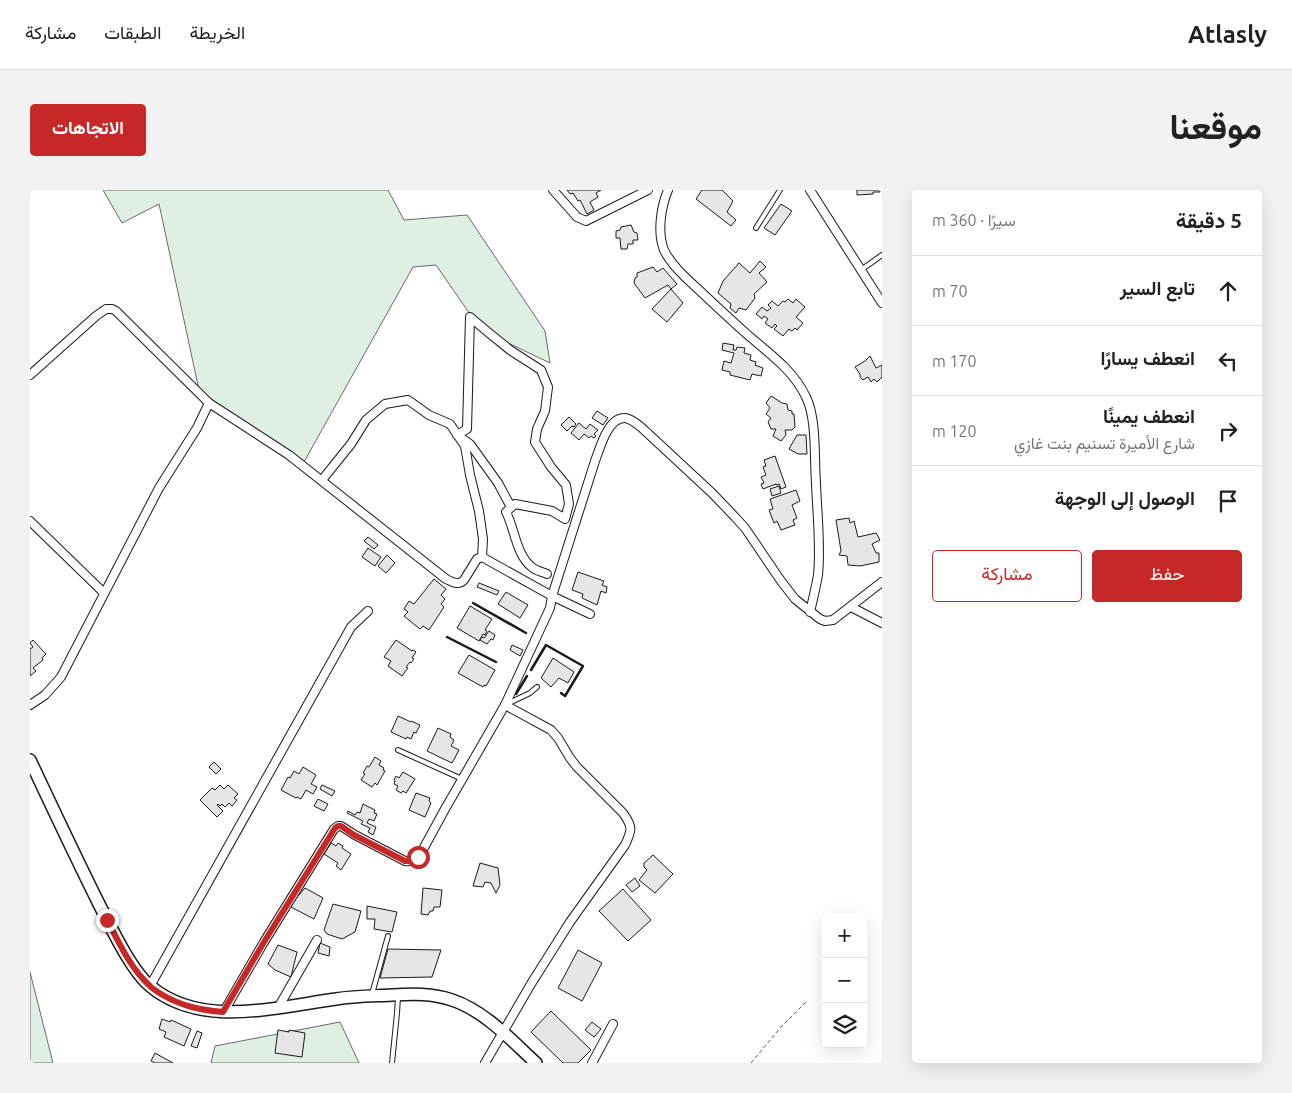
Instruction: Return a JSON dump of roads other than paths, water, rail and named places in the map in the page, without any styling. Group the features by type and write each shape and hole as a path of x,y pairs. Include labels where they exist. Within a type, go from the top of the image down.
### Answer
{"main road":[{"path":"30,760 65,837 107,920 131,963 150,986 181,1004 202,1011 223,1012 278,1008 338,998 416,994 440,996 465,1005 484,1018 536,1063"}],"street":[{"path":"553,190 577,217 586,221 648,190"},
{"path":"668,190 661,219 661,232 662,243 668,257 716,307 780,363 797,382 808,400 814,449 818,515 818,575 810,612"},
{"path":"810,190 882,303"},
{"path":"30,374 96,316 112,309 133,327 209,403 289,455 446,579 456,584 462,583 477,559 482,557"},
{"path":"457,434 467,429 469,412 470,317 510,350 541,370 548,388 545,411 536,429 535,442 551,467 566,485 570,504 565,518 552,511 515,504 506,512 522,555 532,567 547,574"},
{"path":"322,480 351,444 366,420 385,404 408,400 429,415 450,424 465,446 480,511 483,539 482,557"},
{"path":"30,705 44,695 61,678 159,488 197,428 209,403"},
{"path":"223,1012 290,899 335,828 341,826 405,861 413,861 421,853 505,705 550,608 552,596 595,461 610,426 617,420 624,418 642,428 712,494 735,517 757,545 789,592 810,612 829,622 839,617 882,582"},
{"path":"457,434 470,444 498,483 511,507"},
{"path":"30,521 104,593"},
{"path":"482,557 552,596 590,614"},
{"path":"851,607 882,623"},
{"path":"150,986 351,628 368,612"},
{"path":"486,1063 531,984 570,922 625,844 631,832 630,823 623,813 570,758 558,738 544,726 505,705"},
{"path":"278,1008 317,940"},
{"path":"592,1063 613,1024"}],"lane":[{"path":"756,228 780,190"},
{"path":"861,270 882,255"},
{"path":"505,705 538,687"},
{"path":"398,750 462,779"},
{"path":"371,996 388,936"},
{"path":"392,1063 398,1013 398,995"}]}
